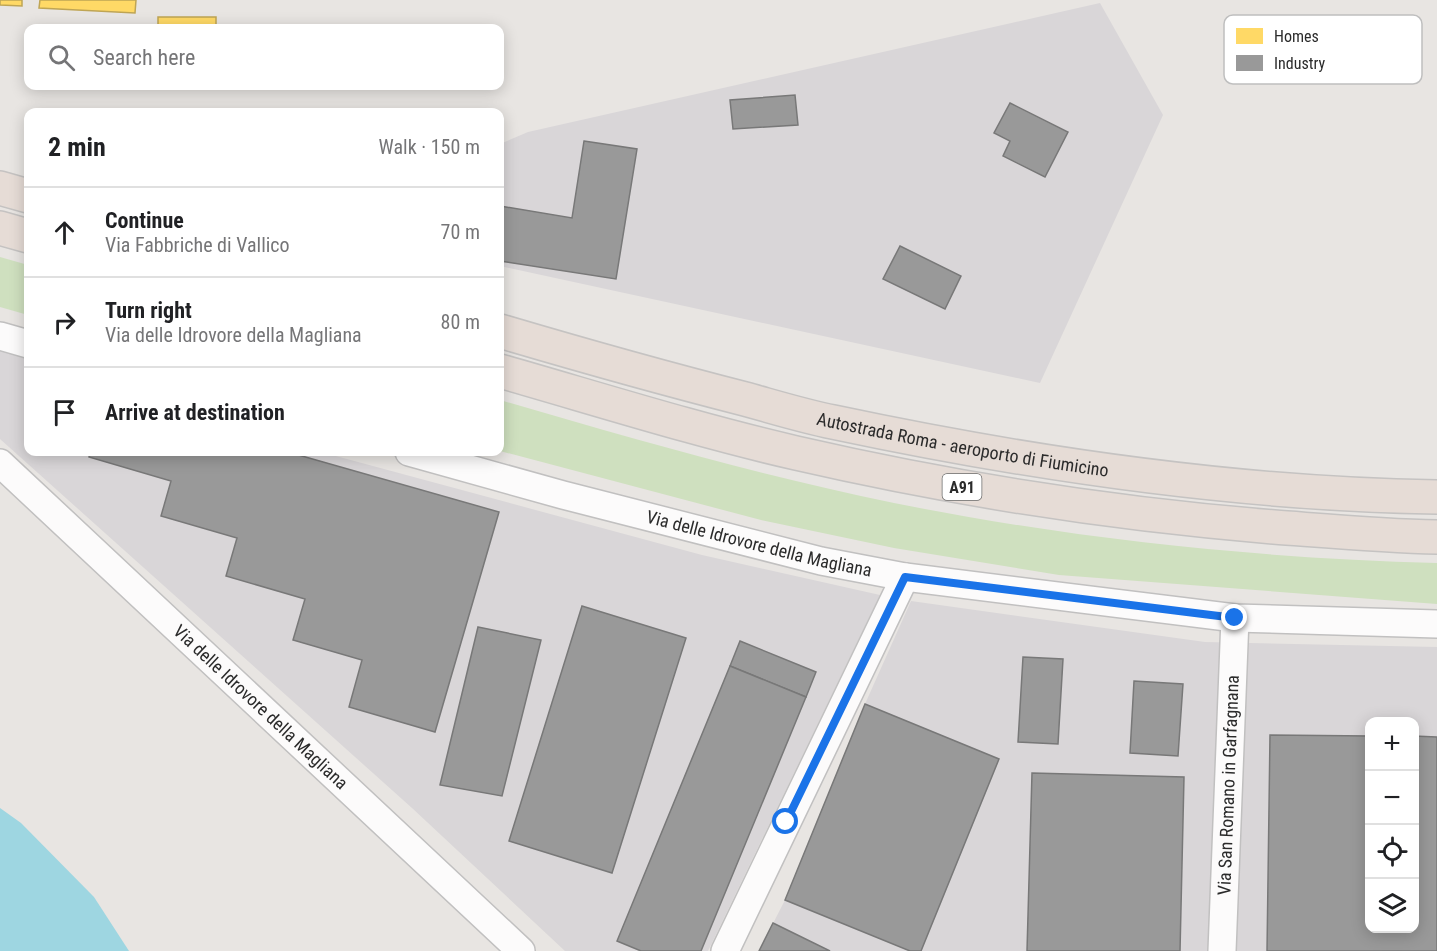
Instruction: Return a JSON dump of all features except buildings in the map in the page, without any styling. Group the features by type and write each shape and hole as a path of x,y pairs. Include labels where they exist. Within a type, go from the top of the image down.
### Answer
{"highway":[{"path":"0,188 24,195"},
{"path":"0,228 24,235"},
{"name":"Autostrada Roma - aeroporto di Fiumicino","path":"504,333 696,387 830,421 975,450 1206,482 1318,492 1437,497"},
{"name":"A91","path":"504,372 732,437 823,459 953,485 1208,522 1437,537"}],"street":[{"path":"0,336 24,343"},
{"name":"Via delle Idrovore della Magliana","path":"423,456 563,495 810,558 905,577 1235,618 1437,624"},
{"name":"Via delle Idrovore della Magliana","path":"0,463 521,951"},
{"path":"725,951 905,577"},
{"name":"Via San Romano in Garfagnana","path":"1222,951 1235,618"}],"shaded area":[{"path":"1100,3 1163,115 1040,383 504,267 504,142 528,132"},
{"path":"0,350 24,356 24,456 336,456 702,555 880,595 708,951 565,951 412,808 0,439"},
{"path":"911,601 1205,642 1437,647 1437,951 759,951 785,900 865,704"}],"green space":[{"path":"0,257 24,264 24,314 0,307"},
{"path":"504,401 745,469 961,516 1164,545 1301,557 1437,563 1437,604 1059,575 894,548 761,520 504,452"}],"water":[{"path":"0,808 21,823 94,897 129,951 0,951"}],"route":[{"path":"786,822 905,577 1235,618"}]}
